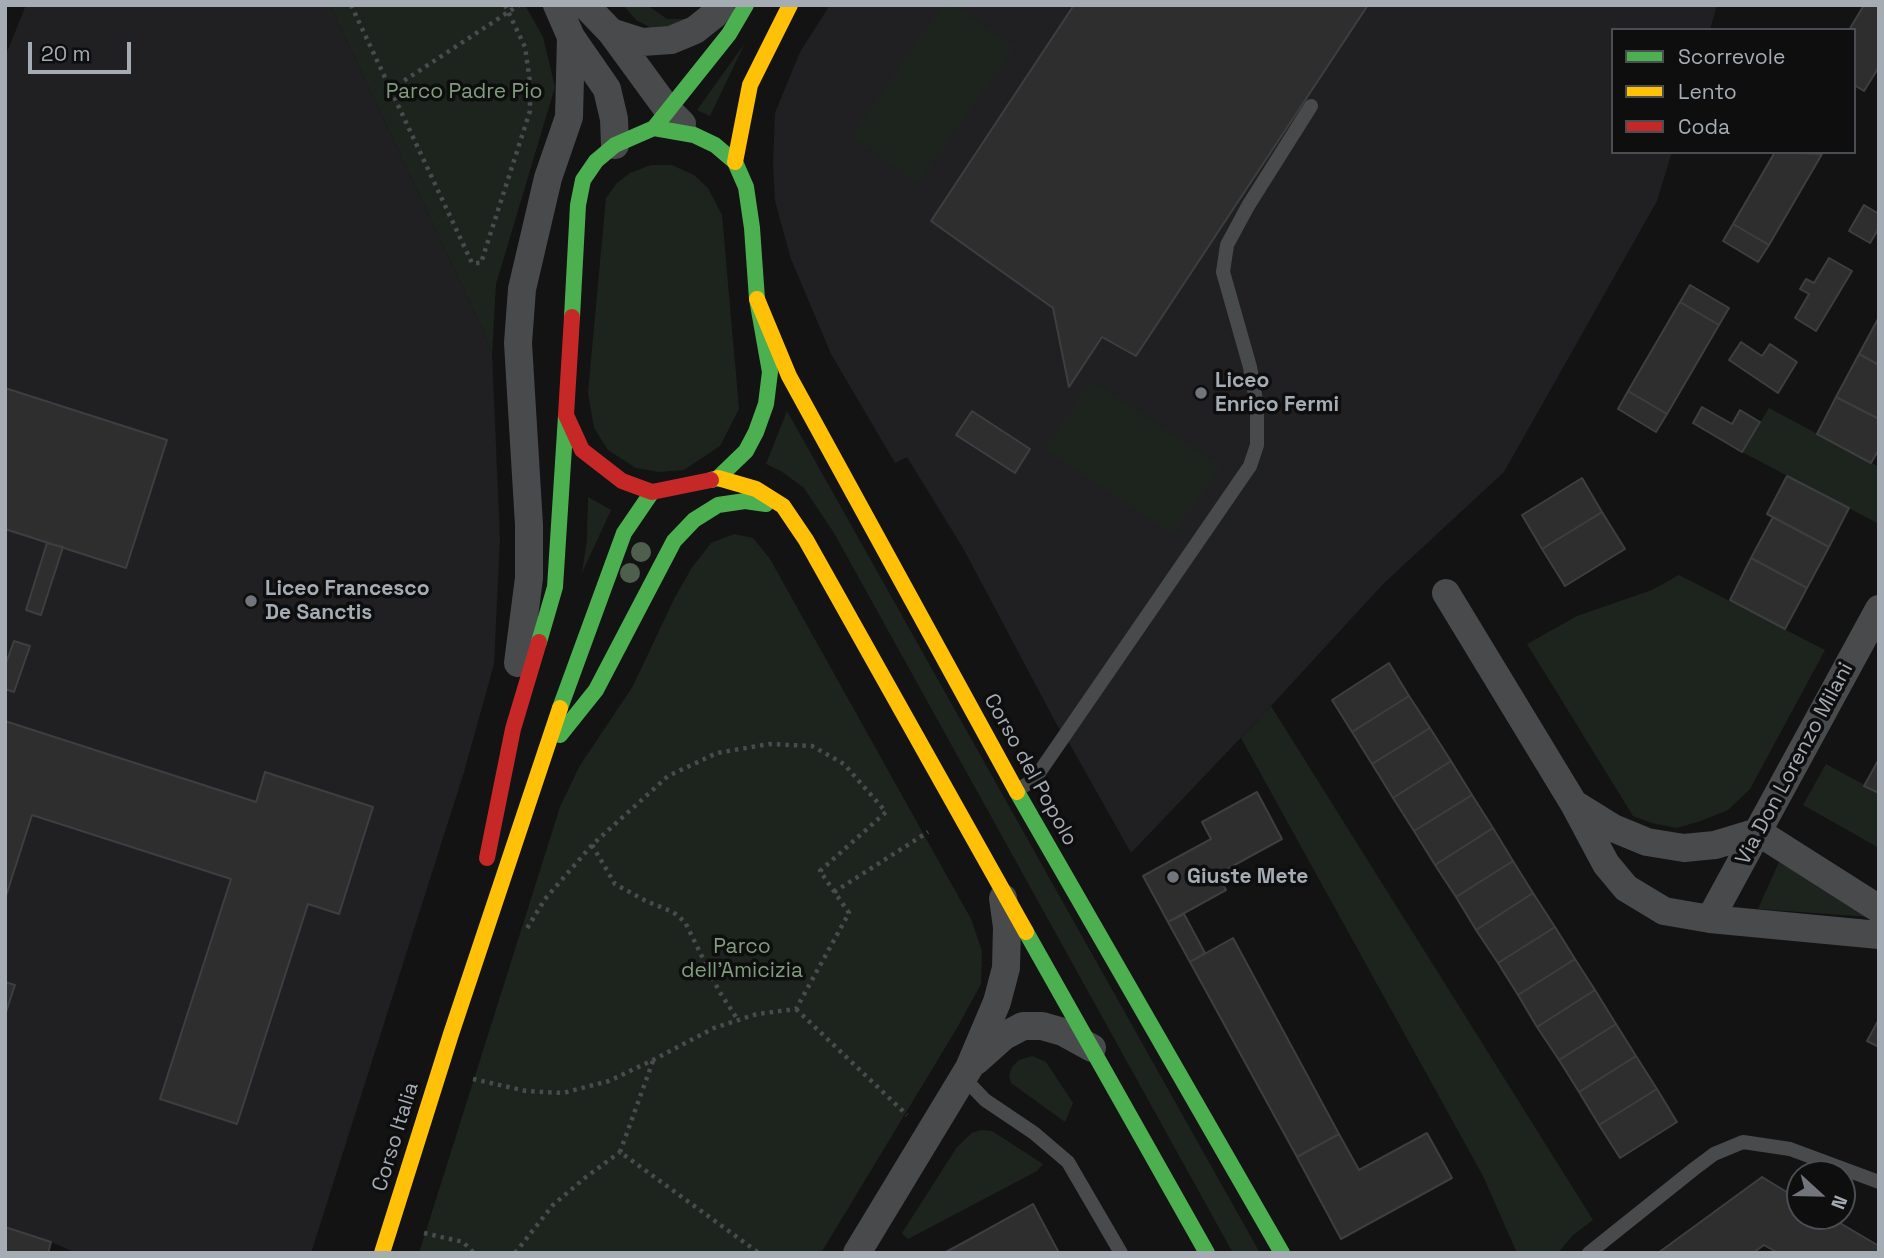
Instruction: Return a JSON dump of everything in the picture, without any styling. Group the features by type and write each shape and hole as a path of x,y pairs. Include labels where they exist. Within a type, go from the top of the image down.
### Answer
{"main road":[{"path":"483,875 513,729 555,587 578,205 583,180 596,161 615,145 661,119 729,34 746,5"},
{"path":"735,162 750,85 790,5"},
{"path":"566,415 582,450 622,481 652,492 718,478 746,452 756,432 766,404 770,372 757,299 746,187 735,162 715,145 694,135"},
{"name":"Corso del Popolo","path":"757,299 789,376 1016,790 1282,1253"},
{"path":"718,478 757,489 783,506 806,540 1207,1253"},
{"path":"450,1034 542,759 620,543 652,492"},
{"path":"542,759 596,690 660,564 674,541 694,520 718,505 744,500 783,506"},
{"path":"450,1034 478,902"},
{"name":"Corso Italia","path":"382,1253 450,1034"}],"street":[{"path":"557,5 571,37 607,89 614,119 615,145"},
{"path":"585,5 611,32 661,119 694,135"},
{"path":"611,32 642,42 671,40 695,30 715,14 721,5"},
{"path":"513,729 516,677 530,578 530,524 518,343 523,289 548,178 569,117 571,37"},
{"path":"1446,593 1574,804 1606,864 1626,888 1664,911 1710,919 1879,935"},
{"name":"Via Don Lorenzo Milani","path":"1710,919 1879,609"},
{"path":"1574,804 1613,828 1647,842 1684,848 1715,845 1758,832 1879,909"},
{"path":"858,1253 966,1072 997,1002 1006,968 1007,927 1001,886"},
{"path":"966,1072 1003,1036 1023,1026 1042,1026 1063,1032 1092,1048"}],"lane":[{"path":"1016,790 1034,780 1250,466 1257,445 1257,406 1250,367 1223,272 1227,245 1248,206 1311,106"},
{"path":"966,1072 985,1100 1034,1133 1068,1162 1121,1253"},
{"path":"1590,1253 1595,1246 1703,1161 1743,1142 1790,1149 1879,1182"}],"path":[{"path":"351,5 472,263 481,264 530,111 530,82 525,47 505,5"},
{"path":"390,90 519,5"},
{"path":"525,933 545,899 592,845 668,776 717,753 769,744 812,746 844,764 886,812 820,872 849,913 796,1009"},
{"path":"834,892 928,832"},
{"path":"592,845 615,884 673,912 685,922 719,991 739,1020"},
{"path":"470,1078 526,1091 563,1093 609,1081 714,1028 757,1014 796,1009"},
{"path":"796,1009 910,1119"},
{"path":"515,1253 553,1205 620,1152 653,1060"},
{"path":"620,1152 760,1253"},
{"path":"423,1233 463,1242 474,1253"}],"shaded area":[{"name":"Liceo Francesco De Sanctis","path":"26,5 330,5 492,354 500,539 494,664 464,772 311,1253 77,1253 5,1227 5,57"},
{"name":"Liceo Enrico Fermi","path":"830,5 1717,5 1711,28 1611,28 1611,154 1671,154 1657,201 1504,472 1383,584 1131,853 1057,725 963,548 907,457 895,463 831,354 791,259 775,201 775,113 800,52"}],"green space":[{"name":"Parco Padre Pio","path":"330,5 525,5 543,37 555,87 496,284 492,354 482,328"},
{"path":"623,5 647,5 667,19 686,19 669,28 653,29 636,20"},
{"path":"943,5 954,5 1014,47 918,183 852,136"},
{"path":"745,43 710,116 697,110"},
{"path":"651,165 672,165 694,175 708,188 722,215 739,409 720,446 684,470 659,472 636,468 608,450 594,428 588,392 606,198 617,183 630,173"},
{"path":"1092,380 1220,466 1173,534 1046,449"},
{"path":"1769,408 1879,467 1879,524 1742,452"},
{"path":"787,411 1260,1253 1233,1253 834,533 804,488 766,464"},
{"path":"588,497 611,510 582,573 587,540"},
{"name":"Parco dell'Amicizia","path":"734,534 753,538 770,559 971,919 982,951 981,984 821,1253 419,1253 560,807 579,767 633,686 691,569 711,543"},
{"path":"1679,575 1825,650 1750,789 1728,810 1676,828 1633,816 1527,644 1577,616 1652,590"},
{"path":"1271,706 1593,1220 1573,1235 1558,1253 1517,1253 1483,1176 1241,738"},
{"path":"1826,764 1879,793 1879,848 1803,805"},
{"path":"1779,862 1871,917 1758,909"},
{"path":"1032,1056 1046,1062 1073,1103 1065,1122 1011,1083 1009,1075 1012,1067 1019,1060"},
{"path":"992,1131 1043,1164 1037,1171 908,1239 902,1233 957,1147 972,1133"}],"building":[{"path":"1074,5 1368,5 1136,356 1102,337 1069,387 1053,308 931,221"},
{"path":"1864,5 1879,5 1879,67 1864,91 1856,86 1856,28 1850,28"},
{"path":"1774,154 1822,154 1769,245 1733,224"},
{"path":"1864,205 1879,214 1879,228 1870,243 1849,231"},
{"path":"1733,224 1769,245 1758,262 1723,241"},
{"path":"1829,258 1852,271 1816,331 1795,318 1809,294 1800,289 1806,279 1814,283"},
{"path":"1690,285 1729,308 1719,325 1680,302"},
{"path":"1680,302 1719,325 1667,414 1628,391"},
{"path":"1879,317 1879,365 1859,354"},
{"path":"1741,342 1762,356 1770,344 1797,362 1778,393 1729,360"},
{"path":"1859,354 1879,365 1879,419 1836,397"},
{"path":"5,388 167,440 126,568 5,529"},
{"path":"1628,391 1667,414 1656,432 1618,409"},
{"path":"1836,397 1879,419 1879,449 1871,463 1817,434"},
{"path":"1702,407 1732,424 1740,410 1760,422 1742,452 1693,423"},
{"path":"972,411 1030,449 1015,473 956,435"},
{"path":"1787,476 1849,508 1829,547 1767,514"},
{"path":"1582,478 1602,512 1542,549 1522,515"},
{"path":"1602,512 1625,549 1565,586 1542,549"},
{"path":"1773,517 1829,547 1807,588 1751,558"},
{"path":"47,543 63,547 41,615 26,610"},
{"path":"1751,558 1807,588 1785,629 1730,600"},
{"path":"14,641 30,646 14,692 5,689 5,666"},
{"path":"1389,663 1409,696 1352,732 1332,700"},
{"path":"1409,696 1430,728 1372,764 1352,732"},
{"path":"5,721 256,802 265,772 373,807 339,914 308,904 237,1124 160,1099 231,879 32,815 5,899"},
{"path":"1430,728 1451,761 1393,798 1372,764"},
{"path":"1879,759 1879,793 1864,786"},
{"path":"1451,761 1472,795 1414,831 1393,798"},
{"path":"1257,792 1282,839 1229,868 1233,875 1221,881 1226,890 1168,922 1143,876 1211,839 1202,822"},
{"path":"1472,795 1493,828 1435,865 1414,831"},
{"path":"1493,828 1513,861 1456,897 1435,865"},
{"path":"1513,861 1533,893 1476,930 1456,897"},
{"path":"1533,893 1555,927 1498,963 1476,930"},
{"path":"1184,914 1205,953 1190,962 1168,922"},
{"path":"1555,927 1575,959 1518,995 1498,963"},
{"path":"1233,938 1339,1134 1297,1157 1190,962"},
{"path":"1575,959 1595,990 1537,1027 1518,995"},
{"path":"5,982 15,985 5,1015"},
{"path":"1595,990 1616,1024 1559,1060 1537,1027"},
{"path":"1879,1019 1879,1047 1867,1041"},
{"path":"1616,1024 1636,1056 1579,1092 1559,1060"},
{"path":"1636,1056 1657,1089 1599,1125 1579,1092"},
{"path":"1657,1089 1677,1122 1620,1158 1599,1125"},
{"path":"1427,1133 1452,1178 1341,1239 1297,1157 1339,1134 1359,1170"},
{"path":"1762,1177 1786,1192 1786,1230 1852,1230 1879,1246 1879,1253 1778,1253 1764,1245 1753,1253 1658,1253"},
{"path":"1033,1204 1059,1253 944,1253 970,1239"},
{"path":"5,1227 51,1242 48,1253 5,1253"}],"traffic: fast":[{"path":"654,128 729,34 746,5"},
{"path":"654,128 694,135 715,145 735,162 746,187 757,299 770,372 766,404 746,451 718,478 711,480"},
{"path":"572,317 578,205 583,180 596,161 615,145 654,128"},
{"path":"539,642 555,587 566,416"},
{"path":"560,708 624,533 652,492"},
{"path":"560,735 596,690 674,541 694,520 718,505 745,501 766,504"},
{"path":"1017,792 1282,1253"},
{"path":"1026,932 1207,1253"}],"traffic: slow":[{"path":"735,162 750,85 790,5"},
{"path":"757,299 789,376 1017,792"},
{"path":"718,478 756,489 783,506 806,540 1026,932"},
{"path":"382,1253 451,1034 560,708"}],"traffic: jam":[{"path":"572,317 566,415 582,450 622,481 652,492 711,480"},
{"path":"487,858 513,729 539,642"}],"place":[{"name":"Liceo Enrico Fermi","path":"1201,393"},
{"name":"Liceo Francesco De Sanctis","path":"251,601"},
{"name":"Giuste Mete","path":"1173,877"}]}
